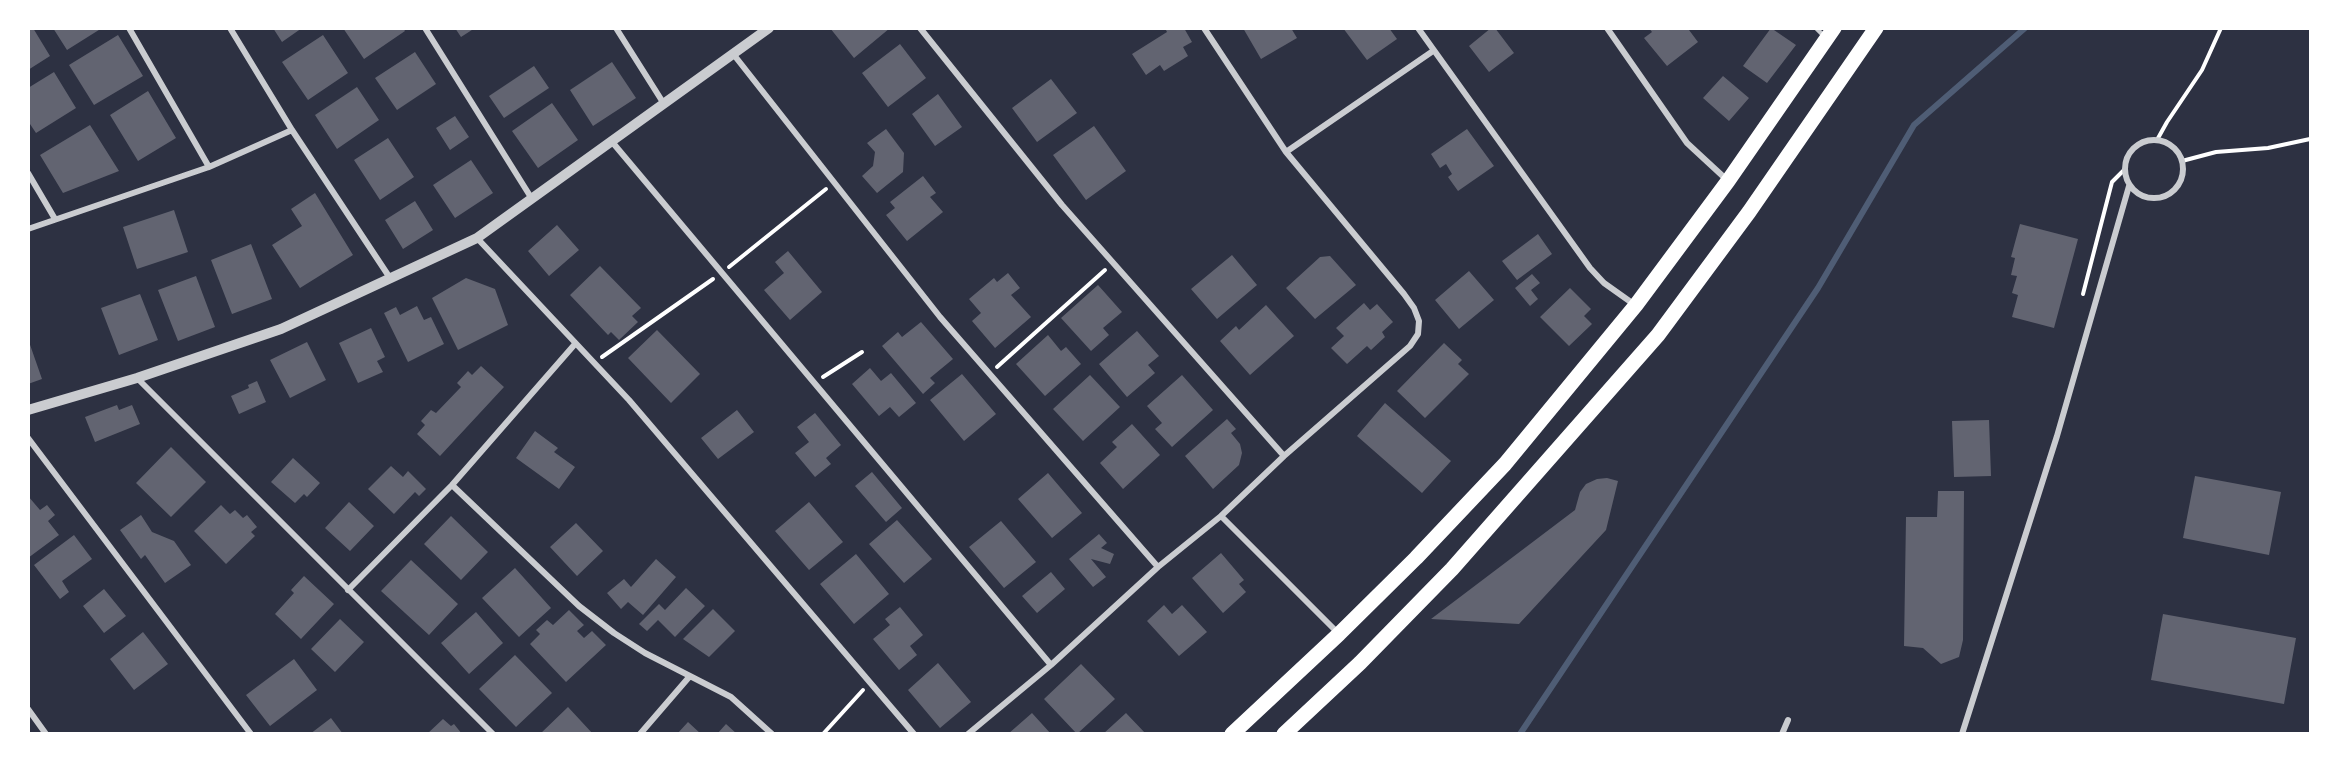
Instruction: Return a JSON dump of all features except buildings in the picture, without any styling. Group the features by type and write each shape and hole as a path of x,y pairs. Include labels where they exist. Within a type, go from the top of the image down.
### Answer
{"highway":[{"path":"1284,734 1360,663 1452,569 1658,335 1749,212 1876,28"},
{"path":"1232,734 1340,634 1505,464 1636,305 1728,181 1826,32"}],"street":[{"path":"129,28 209,167"},
{"path":"230,28 292,130 390,279"},
{"path":"424,28 532,199"},
{"path":"615,28 664,105"},
{"path":"28,410 137,378 281,328 477,238 613,143 770,28"},
{"path":"920,28 1062,205 1284,456"},
{"path":"968,734 1051,665 1158,567 1221,516 1284,456 1410,346 1418,334 1419,321 1414,308 1286,152 1204,28"},
{"path":"1418,28 1590,268 1604,282 1636,305"},
{"path":"1607,28 1687,144 1728,181"},
{"path":"1286,152 1433,51"},
{"path":"734,55 939,317 1158,567"},
{"path":"28,229 209,167 292,130"},
{"path":"2157,140 2173,147 2182,161 2182,178 2173,192 2158,199 2142,197 2129,186 2124,170 2128,154 2141,143 2157,140"},
{"path":"613,143 1051,665"},
{"path":"28,173 55,219"},
{"path":"1962,734 2057,436 2129,186"},
{"path":"477,238 629,400 914,734"},
{"path":"348,590 452,485 575,344"},
{"path":"137,378 493,734"},
{"path":"28,438 251,734"},
{"path":"452,485 579,606 645,653 730,697 772,734"},
{"path":"1221,516 1340,634"},
{"path":"640,734 690,676"},
{"path":"28,709 46,734"},
{"path":"1782,734 1788,720"}],"path":[{"path":"2157,140 2202,70 2222,28"},
{"path":"2182,161 2216,152 2268,148 2310,139"},
{"path":"2083,296 2112,182 2124,170"},
{"path":"989,374 1113,263"},
{"path":"815,383 862,352"},
{"path":"823,734 870,682"}],"waterway":[{"path":"1520,734 1818,288 1914,125 2025,28"}]}
